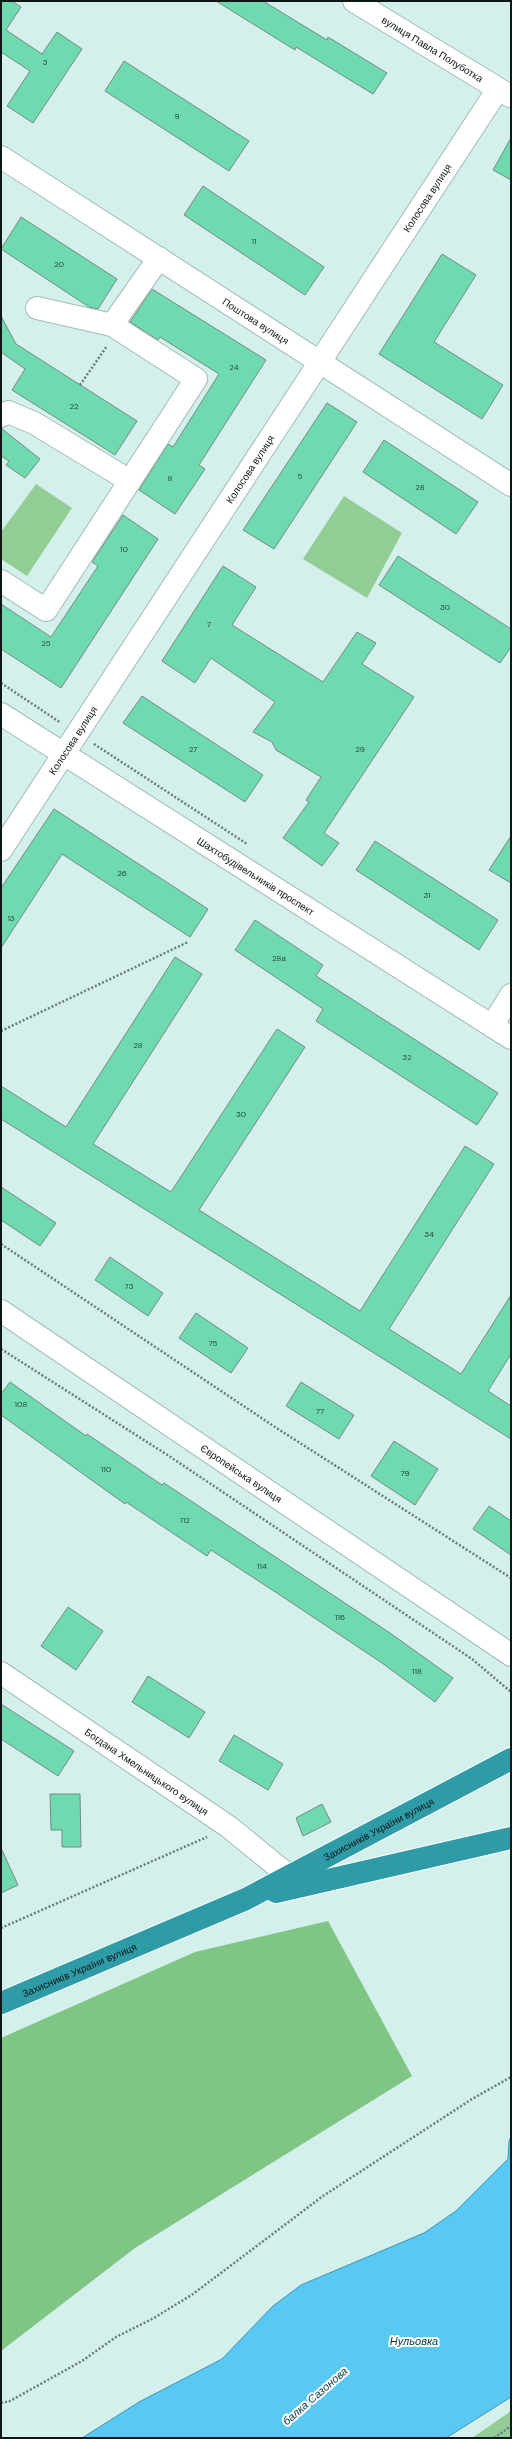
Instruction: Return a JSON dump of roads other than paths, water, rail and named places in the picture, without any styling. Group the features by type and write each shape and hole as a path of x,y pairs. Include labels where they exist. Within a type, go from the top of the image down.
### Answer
{"highway":[{"name":"Захисників України вулиця","path":"1,2003 246,1899 511,1759"},
{"name":"Захисників України вулиця","path":"246,1899 511,1838"}],"street":[{"name":"вулиця Павла Полуботка","path":"354,1 504,93"},
{"name":"Колосова вулиця","path":"1,850 62,754 321,362 504,93"},
{"name":"Поштова вулиця","path":"1,157 511,485"},
{"path":"115,327 159,258"},
{"path":"1,581 46,610 196,379 115,327 37,308"},
{"path":"1,416 8,412 34,423 130,481"},
{"name":"Шахтобудівельників проспект","path":"1,714 511,1038"},
{"path":"492,1026 511,996"},
{"name":"Європейська вулиця","path":"1,1312 511,1654"},
{"name":"Європейська вулиця","path":"481,1635 511,1648"},
{"name":"Богдана Хмельницького вулиця","path":"1,1673 229,1827 288,1876"}],"water":[{"name":"Нульовка","path":"511,2137 511,2397 446,2438 82,2438 139,2402 222,2359 273,2306 301,2285 424,2233 456,2211 508,2159 509,2141"}],"water label":[{"name":"балка Сазонова","path":"315,2396"}]}
